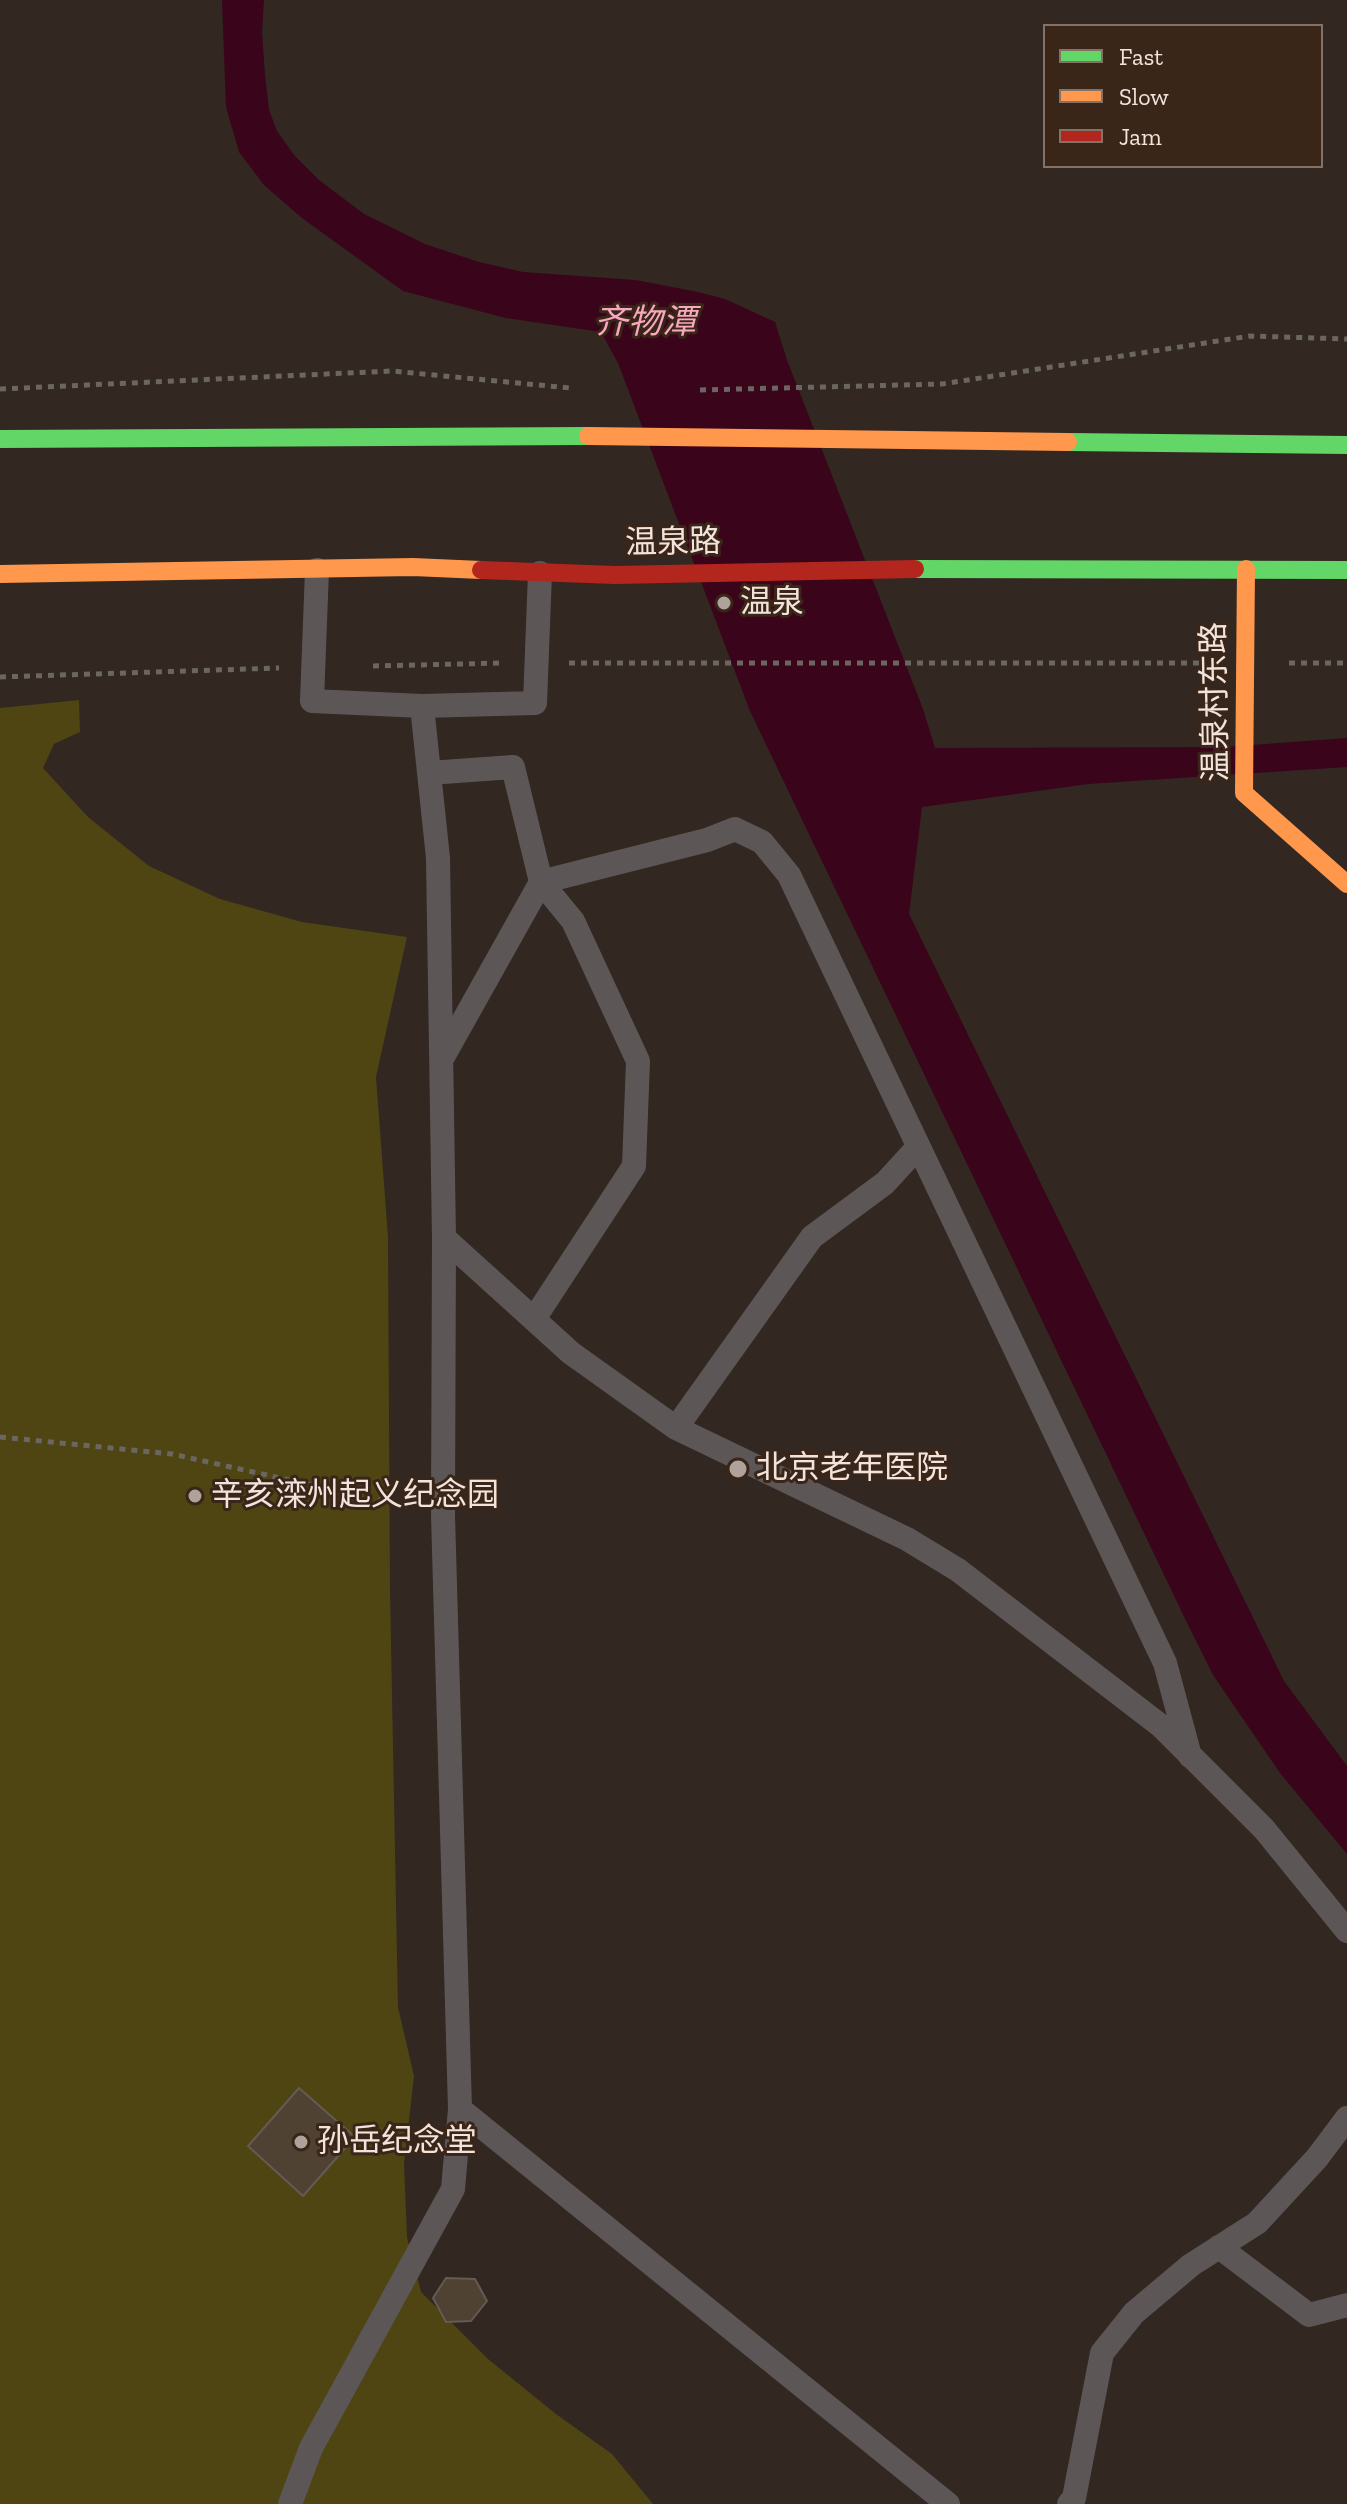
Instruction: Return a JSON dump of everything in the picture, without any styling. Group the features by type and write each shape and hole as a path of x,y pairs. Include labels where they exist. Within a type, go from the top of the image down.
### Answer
{"main road":[{"path":"0,439 569,436 1347,445"},
{"name":"温泉路","path":"0,574 413,567 615,575 958,568 1347,570"},
{"name":"温泉村东路","path":"1246,569 1244,793 1347,884"}],"lane":[{"path":"317,570 312,701 422,706 535,703 540,573"},
{"path":"290,2504 311,2448 453,2189 460,2109 443,1515 444,1238 438,858 422,706"},
{"path":"429,773 513,767 541,882 573,921 638,1061 634,1166 534,1319"},
{"path":"441,1059 541,882 707,840 735,829 762,842 789,875 1165,1663 1190,1756"},
{"path":"676,1428 812,1237 885,1183 918,1147"},
{"path":"444,1238 571,1353 676,1428 907,1539 958,1570 1161,1726 1264,1829 1347,1931"},
{"path":"460,2109 948,2504"},
{"path":"1069,2504 1074,2498 1102,2353 1134,2313 1191,2265 1257,2223 1317,2158 1347,2118"},
{"path":"1219,2247 1309,2315 1347,2305"}],"path":[{"path":"698,390 942,384 1250,336 1347,339"},
{"path":"0,389 392,371 575,389"},
{"path":"717,664 1347,663"},
{"path":"0,1437 172,1454 443,1515"}],"shaded area":[{"path":"79,700 80,732 54,744 43,768 88,817 149,866 220,899 302,922 407,937 376,1077 388,1237 390,1590 398,2007 414,2076 404,2164 407,2237 421,2292 488,2359 612,2454 653,2504 0,2504 0,708"}],"water":[{"name":"齐物潭","path":"222,0 264,0 262,32 265,75 269,110 277,131 294,155 319,180 364,214 425,244 479,262 523,272 635,280 698,292 725,299 775,322 923,709 935,748 1225,747 1347,738 1347,767 1088,784 922,807 909,914 1284,1681 1347,1766 1347,1854 1280,1773 1213,1675 1190,1629 750,711 618,363 601,332 506,318 403,291 302,218 264,185 239,152 226,107"}],"building":[{"name":"孙岳纪念堂","path":"299,2088 355,2137 303,2196 248,2146"},
{"path":"446,2278 475,2279 487,2301 471,2321 446,2322 433,2298"}],"traffic: fast":[{"path":"0,439 588,436"},
{"path":"1068,442 1347,445"},
{"path":"915,569 1347,570"}],"traffic: slow":[{"path":"588,436 1068,442"},
{"path":"0,574 413,567 481,570"},
{"path":"1246,569 1244,793 1347,884"}],"traffic: jam":[{"path":"481,570 615,575 915,569"}],"place":[{"name":"温泉","path":"724,603"},
{"name":"北京老年医院","path":"738,1469"},
{"name":"辛亥滦州起义纪念园","path":"195,1496"},
{"name":"孙岳纪念堂","path":"301,2142"}]}
